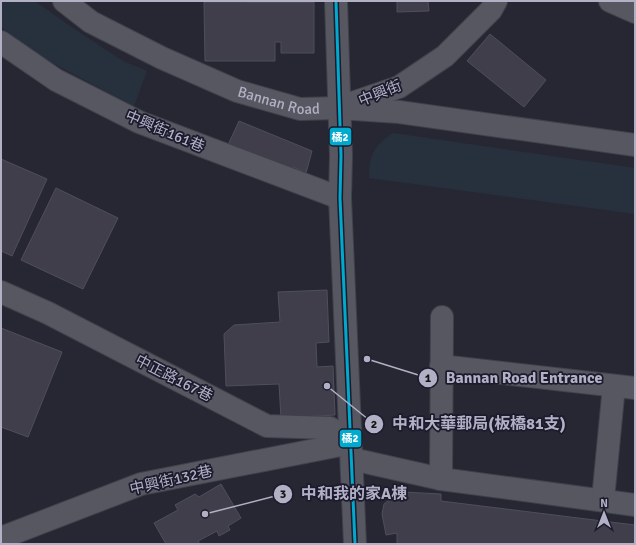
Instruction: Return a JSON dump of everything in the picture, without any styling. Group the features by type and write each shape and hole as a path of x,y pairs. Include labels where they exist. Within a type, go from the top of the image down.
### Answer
{"street":[{"name":"Bannan Road","path":"64,1 92,22 162,58 237,91 300,109 339,108 399,112 635,145"},
{"name":"中興街","path":"336,1 339,108 399,87 445,56 491,10 496,1"},
{"path":"610,1 635,12"},
{"name":"中興街161巷","path":"1,42 56,80 139,122 340,198"},
{"path":"339,108 340,198 355,544"},
{"name":"中正路167巷","path":"1,292 48,313 267,426 330,428 351,451"},
{"path":"441,479 442,317"},
{"path":"441,366 625,387 603,499"},
{"path":"351,451 441,479 603,499 635,505"},
{"name":"中興街132巷","path":"2,544 6,536 141,484 351,451"}],"shaded area":[{"path":"1,1 35,1 123,61 147,71 134,106 43,58 1,27"},
{"path":"393,133 635,168 635,214 369,178 370,163 374,152 381,142"}],"building":[{"path":"313,1 314,2 246,2"},
{"path":"397,1 428,1 429,11 397,12"},
{"path":"204,2 314,2 314,53 281,53 281,42 275,42 275,61 205,61"},
{"path":"490,34 546,80 524,107 467,61"},
{"path":"239,121 312,151 306,173 293,167 291,172 228,145"},
{"path":"1,159 47,179 12,256 1,251"},
{"path":"56,188 118,218 83,289 21,260"},
{"path":"327,290 329,342 316,343 317,367 333,366 335,415 281,418 279,384 226,386 224,334 234,325 280,322 278,292"},
{"path":"1,328 62,352 28,437 1,427"},
{"path":"221,484 241,518 228,526 230,530 219,536 217,531 198,541 200,544 166,544 154,523 178,510 175,505 195,494 199,497"},
{"path":"403,492 441,494 441,501 635,525 635,544 397,544 397,533 386,535 382,514 384,504 397,494"}],"transit line":[{"name":"橘2","path":"336,1 341,156 340,198 355,544"}],"place":[{"name":"Bannan Road Entrance","path":"367,359"},
{"name":"中和大華郵局(板橋81支)","path":"327,386"},
{"name":"中和我的家A棟","path":"205,514"}]}
